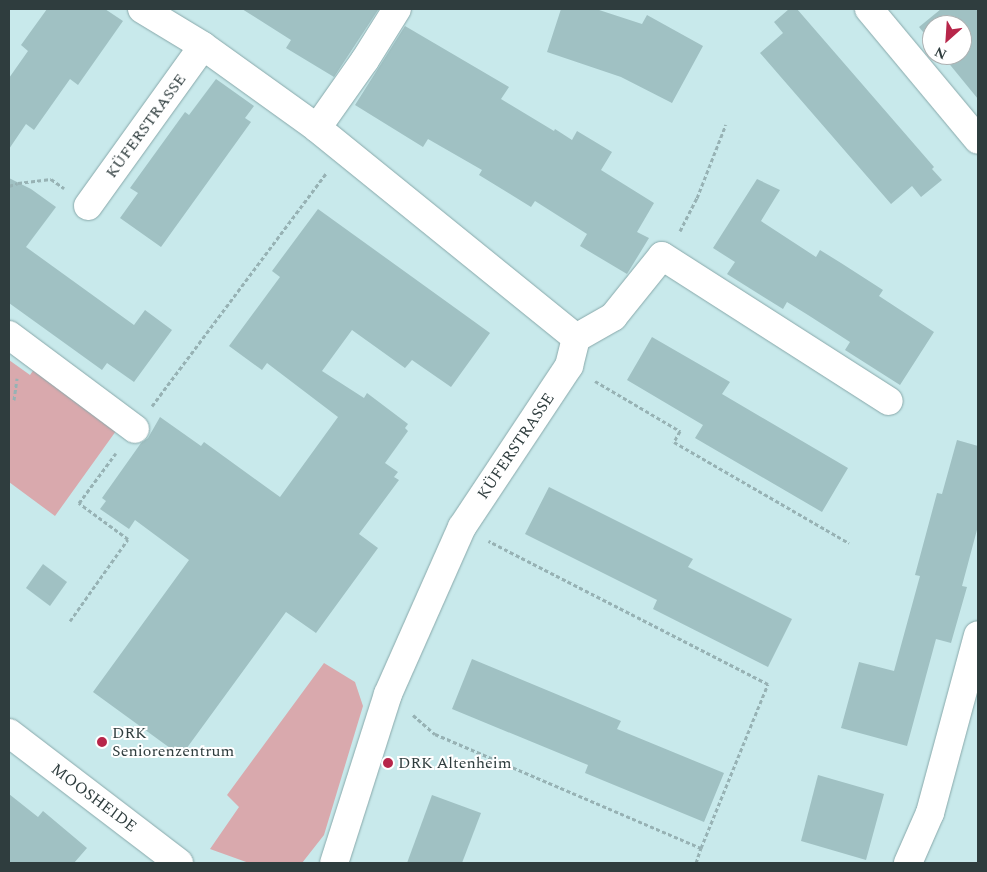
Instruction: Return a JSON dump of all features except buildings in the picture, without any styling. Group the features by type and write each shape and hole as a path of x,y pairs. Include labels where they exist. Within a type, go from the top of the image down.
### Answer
{"street":[{"path":"142,9 203,46 345,149 576,338 613,317 662,256 889,401"},
{"path":"317,128 365,60 397,9"},
{"path":"869,9 978,140"},
{"name":"KÜFERSTRASSE","path":"88,206 203,46"},
{"path":"9,335 135,428"},
{"name":"KÜFERSTRASSE","path":"334,863 388,694 462,527 569,366 576,338"},
{"path":"908,863 930,813 978,635"},
{"name":"MOOSHEIDE","path":"9,733 179,863"}],"path":[{"path":"662,256 691,212 726,124"},
{"path":"70,622 128,539 79,503 345,149"},
{"path":"9,186 52,179 88,206"},
{"path":"569,366 680,432 674,442 849,543"},
{"path":"462,527 768,684 696,863"},
{"path":"388,694 436,734 701,848"}],"shaded area":[{"path":"9,360 30,375 37,365 121,424 55,516 9,482"},
{"path":"324,663 355,682 363,706 324,835 302,863 249,863 210,849 239,807 227,795"}],"place":[{"name":"DRK Seniorenzentrum","path":"102,742"},
{"name":"DRK Altenheim","path":"388,763"}]}
